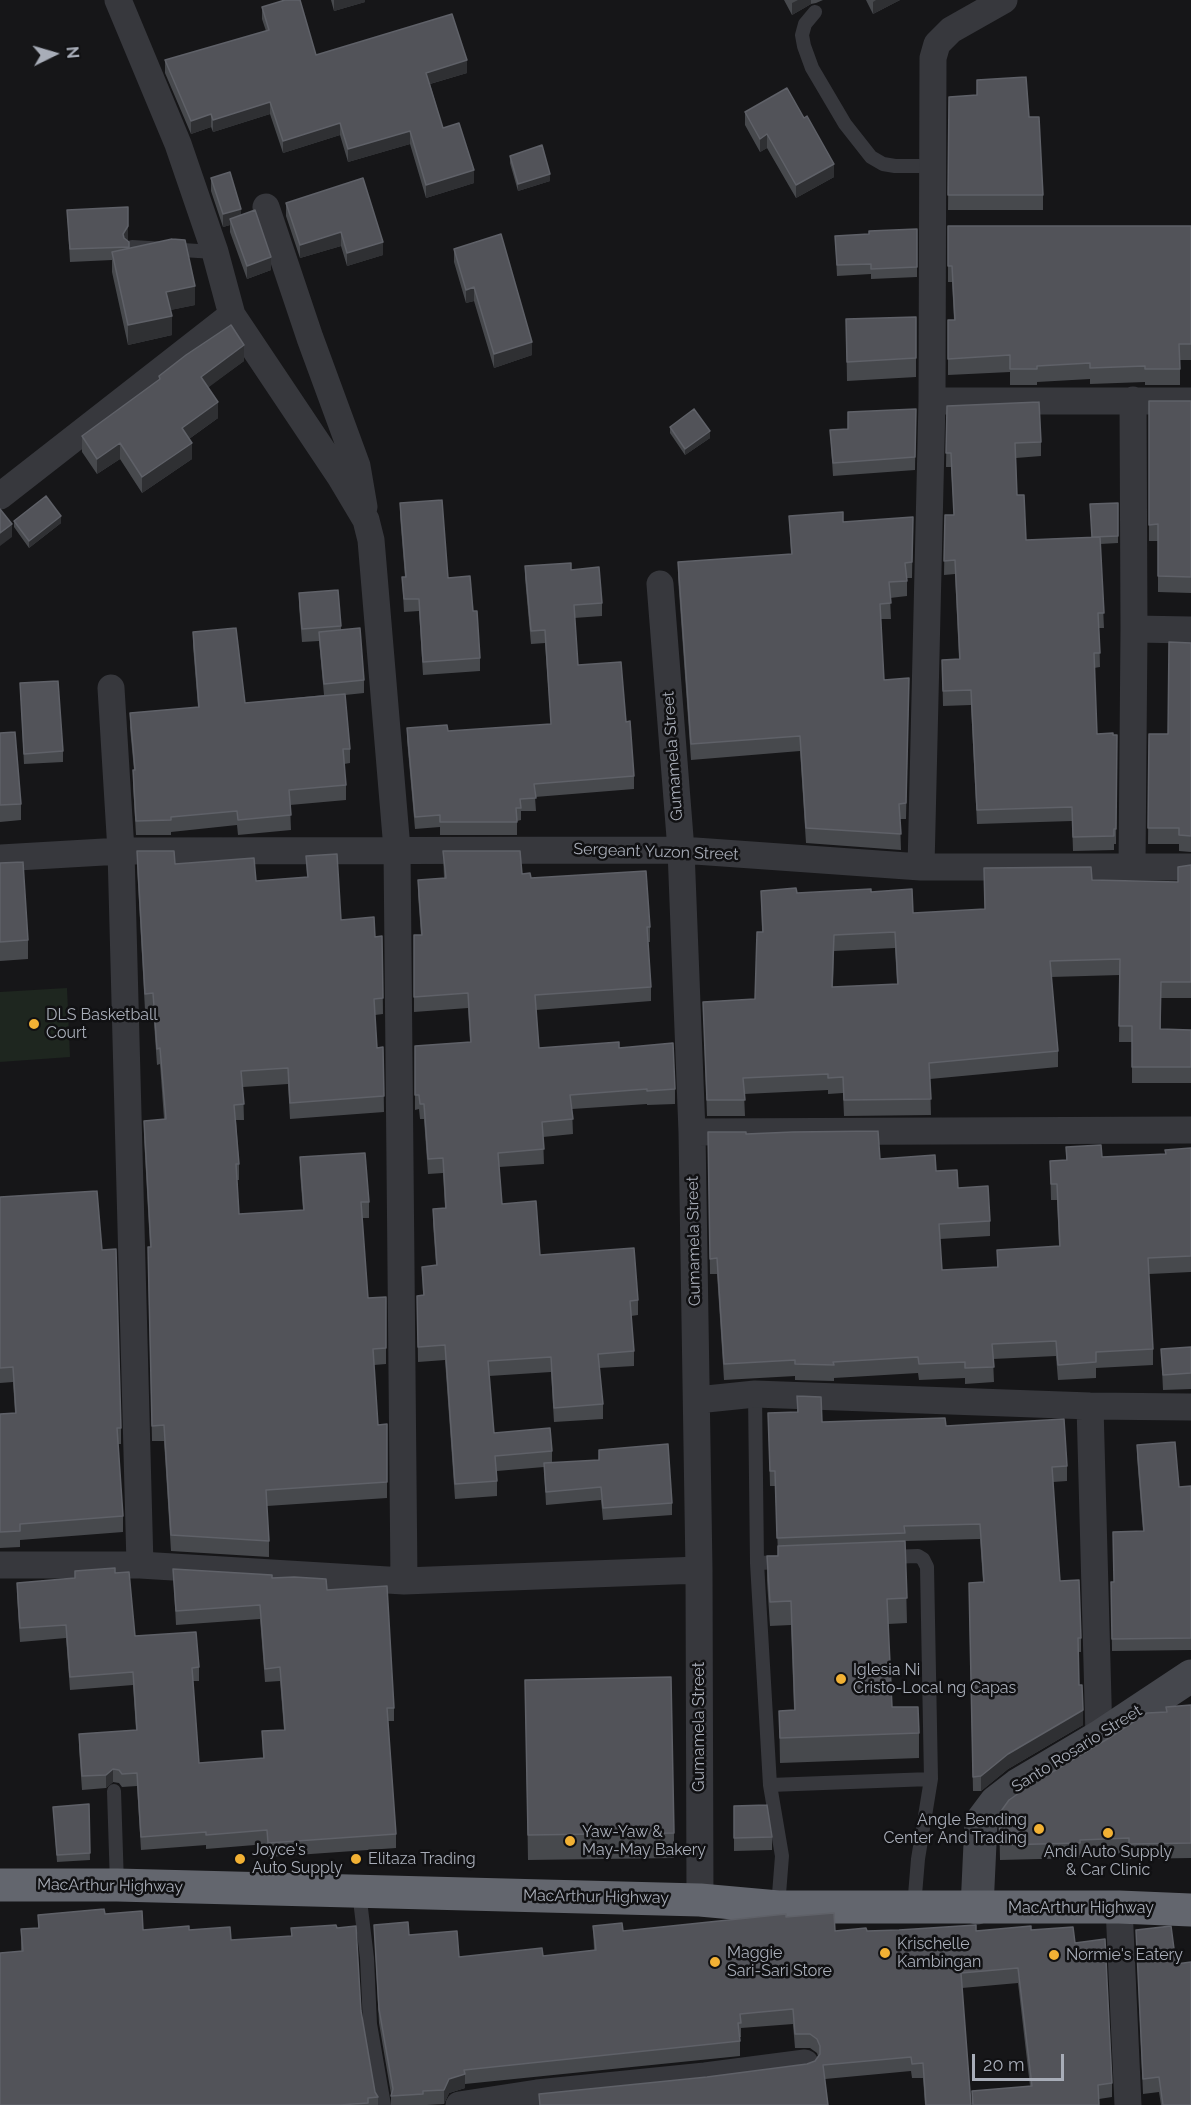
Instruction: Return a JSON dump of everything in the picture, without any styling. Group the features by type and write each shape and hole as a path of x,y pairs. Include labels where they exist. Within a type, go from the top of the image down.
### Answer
{"highway":[{"name":"MacArthur Highway","path":"0,1885 117,1885 700,1900 778,1907 1119,1907 1191,1910"}],"street":[{"path":"118,0 178,144 215,252 232,315 341,478 366,520"},
{"path":"921,867 932,401 945,226 933,166 933,58 938,44 951,30 1004,0"},
{"path":"266,207 310,338 357,466 371,540 398,849 404,1581"},
{"path":"0,496 232,315"},
{"path":"1132,866 1133,400"},
{"path":"932,401 1191,401"},
{"name":"Gumamela Street","path":"660,584 681,850 692,1132 699,1570 700,1900"},
{"path":"1134,629 1191,630"},
{"path":"111,688 121,851 140,1565"},
{"name":"Sergeant Yuzon Street","path":"0,858 121,851 681,850 921,867 1191,867"},
{"path":"692,1132 1191,1130"},
{"path":"697,1400 755,1394 1090,1406 1191,1407"},
{"path":"1090,1406 1099,1737"},
{"path":"0,1565 140,1565 404,1581 699,1570"},
{"name":"Santo Rosario Street","path":"977,1908 981,1822 996,1802 1018,1785 1099,1737 1191,1676"},
{"path":"1119,1907 1128,2105"},
{"path":"459,2105 537,2093 648,2093 805,2062"}],"lane":[{"path":"815,12 806,24 802,35 812,68 845,124 871,157 883,164 933,166"},
{"path":"132,247 215,252"},
{"path":"755,1394 757,1563 770,1785 782,1857 778,1907"},
{"path":"872,1558 918,1556 923,1559 927,1567 931,1779 918,1860 914,1907"},
{"path":"757,1563 803,1561"},
{"path":"770,1785 931,1779"},
{"path":"114,1791 117,1885"},
{"path":"359,1892 367,1958 370,2024 384,2105"}],"shaded area":[{"name":"DLS Basketball Court","path":"67,988 70,1057 0,1062 0,992"}],"building":[{"path":"285,0 300,0 316,55 452,14 467,60 426,73 443,128 459,123 474,170 426,185 410,131 348,149 340,123 283,141 270,102 213,120 211,114 191,121 165,60 269,30 262,7"},
{"path":"1026,77 1029,117 1039,117 1043,195 948,195 949,97 977,95 977,80"},
{"path":"787,88 804,118 807,116 834,164 796,185 767,134 760,139 745,112"},
{"path":"542,145 550,174 518,184 510,156"},
{"path":"230,172 241,209 223,214 211,178"},
{"path":"363,178 383,242 347,253 341,232 300,245 286,203"},
{"path":"128,207 128,226 123,234 129,242 129,247 70,249 67,210"},
{"path":"255,210 271,257 247,266 230,219"},
{"path":"948,226 1191,226 1191,344 1179,344 1180,369 1145,369 1145,366 1090,368 1090,363 1037,366 1037,369 1010,369 1010,355 948,359 948,320 955,320 952,266 948,266"},
{"path":"917,229 917,267 871,269 871,264 837,265 835,236 869,234 869,231"},
{"path":"501,234 532,342 494,354 474,287 466,290 454,249"},
{"path":"172,239 185,240 195,286 166,292 172,316 128,325 112,252"},
{"path":"916,317 916,358 847,362 846,319"},
{"path":"231,325 244,345 201,377 218,402 182,428 192,443 142,477 120,443 97,459 82,436 160,379 159,376 186,355"},
{"path":"1149,401 1191,401 1191,577 1158,576 1158,524 1149,525"},
{"path":"1039,402 1041,442 1015,443 1017,495 1024,495 1026,540 1100,537 1104,613 1098,613 1100,653 1094,653 1097,734 1117,735 1114,836 1073,837 1072,807 977,810 971,690 943,691 942,660 960,659 955,560 944,561 945,515 954,515 951,453 946,453 947,406"},
{"path":"694,409 710,431 685,449 670,427"},
{"path":"916,409 915,457 833,463 830,430 848,429 848,412"},
{"path":"46,496 61,516 29,541 14,521"},
{"path":"442,500 448,578 470,576 473,611 477,611 480,658 423,662 419,599 404,599 402,577 406,577 400,503"},
{"path":"1118,503 1118,536 1092,537 1090,504"},
{"path":"0,509 12,524 0,533"},
{"path":"843,512 843,522 913,517 912,562 905,563 907,581 889,582 891,603 880,604 884,680 909,678 906,803 899,804 901,834 806,828 800,736 691,744 678,562 792,554 789,516"},
{"path":"571,563 571,570 599,567 602,603 574,605 578,665 621,662 626,722 630,721 634,776 534,784 536,798 520,799 521,808 516,808 517,822 440,822 440,815 415,817 407,728 447,725 448,731 551,724 545,630 531,631 525,566"},
{"path":"338,590 341,626 302,629 299,593"},
{"path":"236,628 245,703 345,694 350,749 343,749 346,785 289,790 291,815 238,820 237,811 171,817 171,820 136,821 133,770 135,770 130,713 199,707 193,632"},
{"path":"360,628 364,680 324,684 319,632"},
{"path":"1169,642 1191,643 1191,836 1179,835 1179,828 1148,828 1149,734 1168,734"},
{"path":"58,681 63,751 24,754 20,683"},
{"path":"15,732 21,804 0,805 0,733"},
{"path":"137,851 174,851 175,864 254,858 256,881 308,877 306,856 337,854 341,920 374,917 375,937 382,936 383,998 374,999 377,1048 383,1047 384,1096 290,1103 288,1068 241,1071 244,1104 234,1105 239,1164 236,1164 239,1214 304,1210 300,1157 365,1153 369,1202 361,1202 368,1298 386,1297 386,1348 373,1349 378,1425 387,1424 387,1482 266,1490 269,1541 171,1535 164,1425 152,1426 148,1247 151,1247 144,1121 166,1119 153,993 145,994"},
{"path":"443,851 520,851 522,874 530,873 531,878 646,871 651,987 535,995 539,1048 619,1042 619,1048 673,1043 675,1089 570,1095 573,1119 542,1122 544,1149 498,1153 502,1204 536,1201 540,1255 634,1248 638,1300 630,1301 634,1351 598,1354 603,1404 554,1408 551,1357 488,1361 494,1433 550,1428 552,1451 495,1456 497,1481 455,1484 445,1345 418,1347 417,1296 424,1295 422,1267 437,1265 433,1209 446,1208 443,1158 428,1159 424,1104 420,1104 419,1095 415,1095 415,1046 471,1042 468,993 414,997 414,935 422,935 418,880 446,878"},
{"path":"23,862 28,940 0,942 0,863"},
{"path":"1191,865 1191,982 1161,982 1160,1029 1191,1030 1191,1067 1132,1067 1132,1026 1119,1026 1120,959 1050,961 1058,1051 929,1063 931,1099 844,1100 843,1077 828,1078 828,1074 743,1078 745,1100 707,1100 703,1002 755,999 757,932 763,932 761,891 796,888 797,893 912,889 913,913 985,909 984,868 1091,867 1092,880 1178,882 1178,867","holes":["895,932 898,984 832,987 834,935"]},
{"path":"878,1131 880,1159 935,1155 936,1171 957,1170 958,1188 988,1186 990,1221 939,1224 942,1270 998,1267 997,1250 1060,1246 1057,1184 1051,1184 1050,1161 1067,1160 1066,1147 1101,1145 1102,1157 1166,1154 1165,1150 1191,1148 1191,1256 1148,1258 1153,1349 1096,1352 1096,1362 1058,1365 1056,1341 992,1344 994,1367 965,1368 965,1362 919,1364 918,1357 833,1362 834,1365 795,1364 795,1360 724,1364 717,1258 710,1259 708,1132 746,1132 746,1134"},
{"path":"97,1191 102,1250 116,1249 121,1428 117,1428 123,1516 20,1524 20,1531 0,1532 0,1414 16,1413 13,1367 0,1368 0,1197"},
{"path":"1191,1347 1191,1373 1163,1375 1161,1349"},
{"path":"797,1396 821,1397 822,1422 945,1418 946,1426 1064,1419 1067,1466 1052,1467 1060,1581 1079,1580 1081,1638 1078,1638 1079,1685 1082,1685 1083,1710 1008,1754 981,1776 973,1777 969,1583 984,1582 980,1524 904,1526 905,1533 777,1538 775,1471 770,1471 768,1413 798,1412"},
{"path":"1175,1442 1179,1487 1191,1486 1191,1638 1112,1639 1113,1532 1144,1531 1137,1445"},
{"path":"668,1444 672,1503 603,1508 601,1487 546,1492 544,1463 599,1460 599,1450"},
{"name":"Iglesia Ni Cristo-Local ng Capas","path":"905,1541 907,1598 887,1599 892,1707 918,1707 919,1733 780,1738 779,1711 795,1710 791,1601 770,1602 767,1556 778,1556 778,1546"},
{"path":"115,1568 115,1573 129,1572 135,1636 196,1632 199,1667 192,1668 199,1763 264,1758 262,1731 285,1730 280,1667 265,1669 260,1605 176,1611 173,1569 272,1575 272,1578 326,1579 327,1590 387,1586 394,1708 387,1708 396,1834 268,1843 267,1830 141,1837 137,1773 122,1774 119,1770 113,1769 106,1775 82,1776 79,1734 137,1730 133,1672 70,1677 66,1625 20,1628 17,1583 75,1578 75,1571"},
{"path":"671,1677 674,1833 528,1835 525,1680"},
{"path":"1191,1705 1191,1843 1129,1844 1129,1838 1080,1840 1080,1843 1000,1845 999,1814 1009,1800 1147,1713 1167,1712 1166,1707"},
{"path":"89,1804 90,1853 57,1855 53,1807"},
{"path":"767,1805 772,1837 734,1838 734,1806"},
{"path":"104,1909 105,1914 142,1911 143,1930 189,1926 189,1930 230,1927 231,1940 292,1936 291,1928 356,1926 361,2011 375,2092 378,2097 368,2098 368,2103 340,2105 0,2105 0,1953 23,1951 21,1929 39,1928 38,1915"},
{"path":"834,1913 835,1931 976,1925 976,1931 1031,1926 1031,1930 1073,1927 1075,1943 1105,1939 1112,2083 1098,2085 1099,2105 973,2105 972,2091 1032,2086 1018,1968 961,1973 971,2105 926,2105 923,2063 912,2064 911,2057 823,2065 828,2105 540,2105 539,2094 707,2077 815,2061 820,2054 820,2046 817,2039 810,2034 795,2034 793,2009 740,2014 741,2023 738,2023 740,2041 464,2070 465,2074 449,2079 444,2090 391,2096 393,2089 379,2009 374,1925 408,1922 409,1935 457,1931 459,1957 542,1948 543,1956 596,1950 593,1926 622,1923 623,1931 786,1914 786,1917"},
{"path":"1171,1926 1176,1964 1191,1962 1191,2105 1163,2105 1159,2077 1143,2079 1136,1930"}],"place":[{"name":"DLS Basketball Court","path":"34,1024"},
{"name":"Iglesia Ni Cristo-Local ng Capas","path":"841,1679"},
{"name":"Angle Bending Center And Trading","path":"1039,1829"},
{"name":"Andi Auto Supply & Car Clinic","path":"1108,1833"},
{"name":"Yaw-Yaw & May-May Bakery","path":"570,1841"},
{"name":"Joyce's Auto Supply","path":"240,1859"},
{"name":"Elitaza Trading","path":"356,1859"},
{"name":"Krischelle Kambingan","path":"885,1953"},
{"name":"Normie's Eatery","path":"1054,1955"},
{"name":"Maggie Sari-Sari Store","path":"715,1962"}]}
